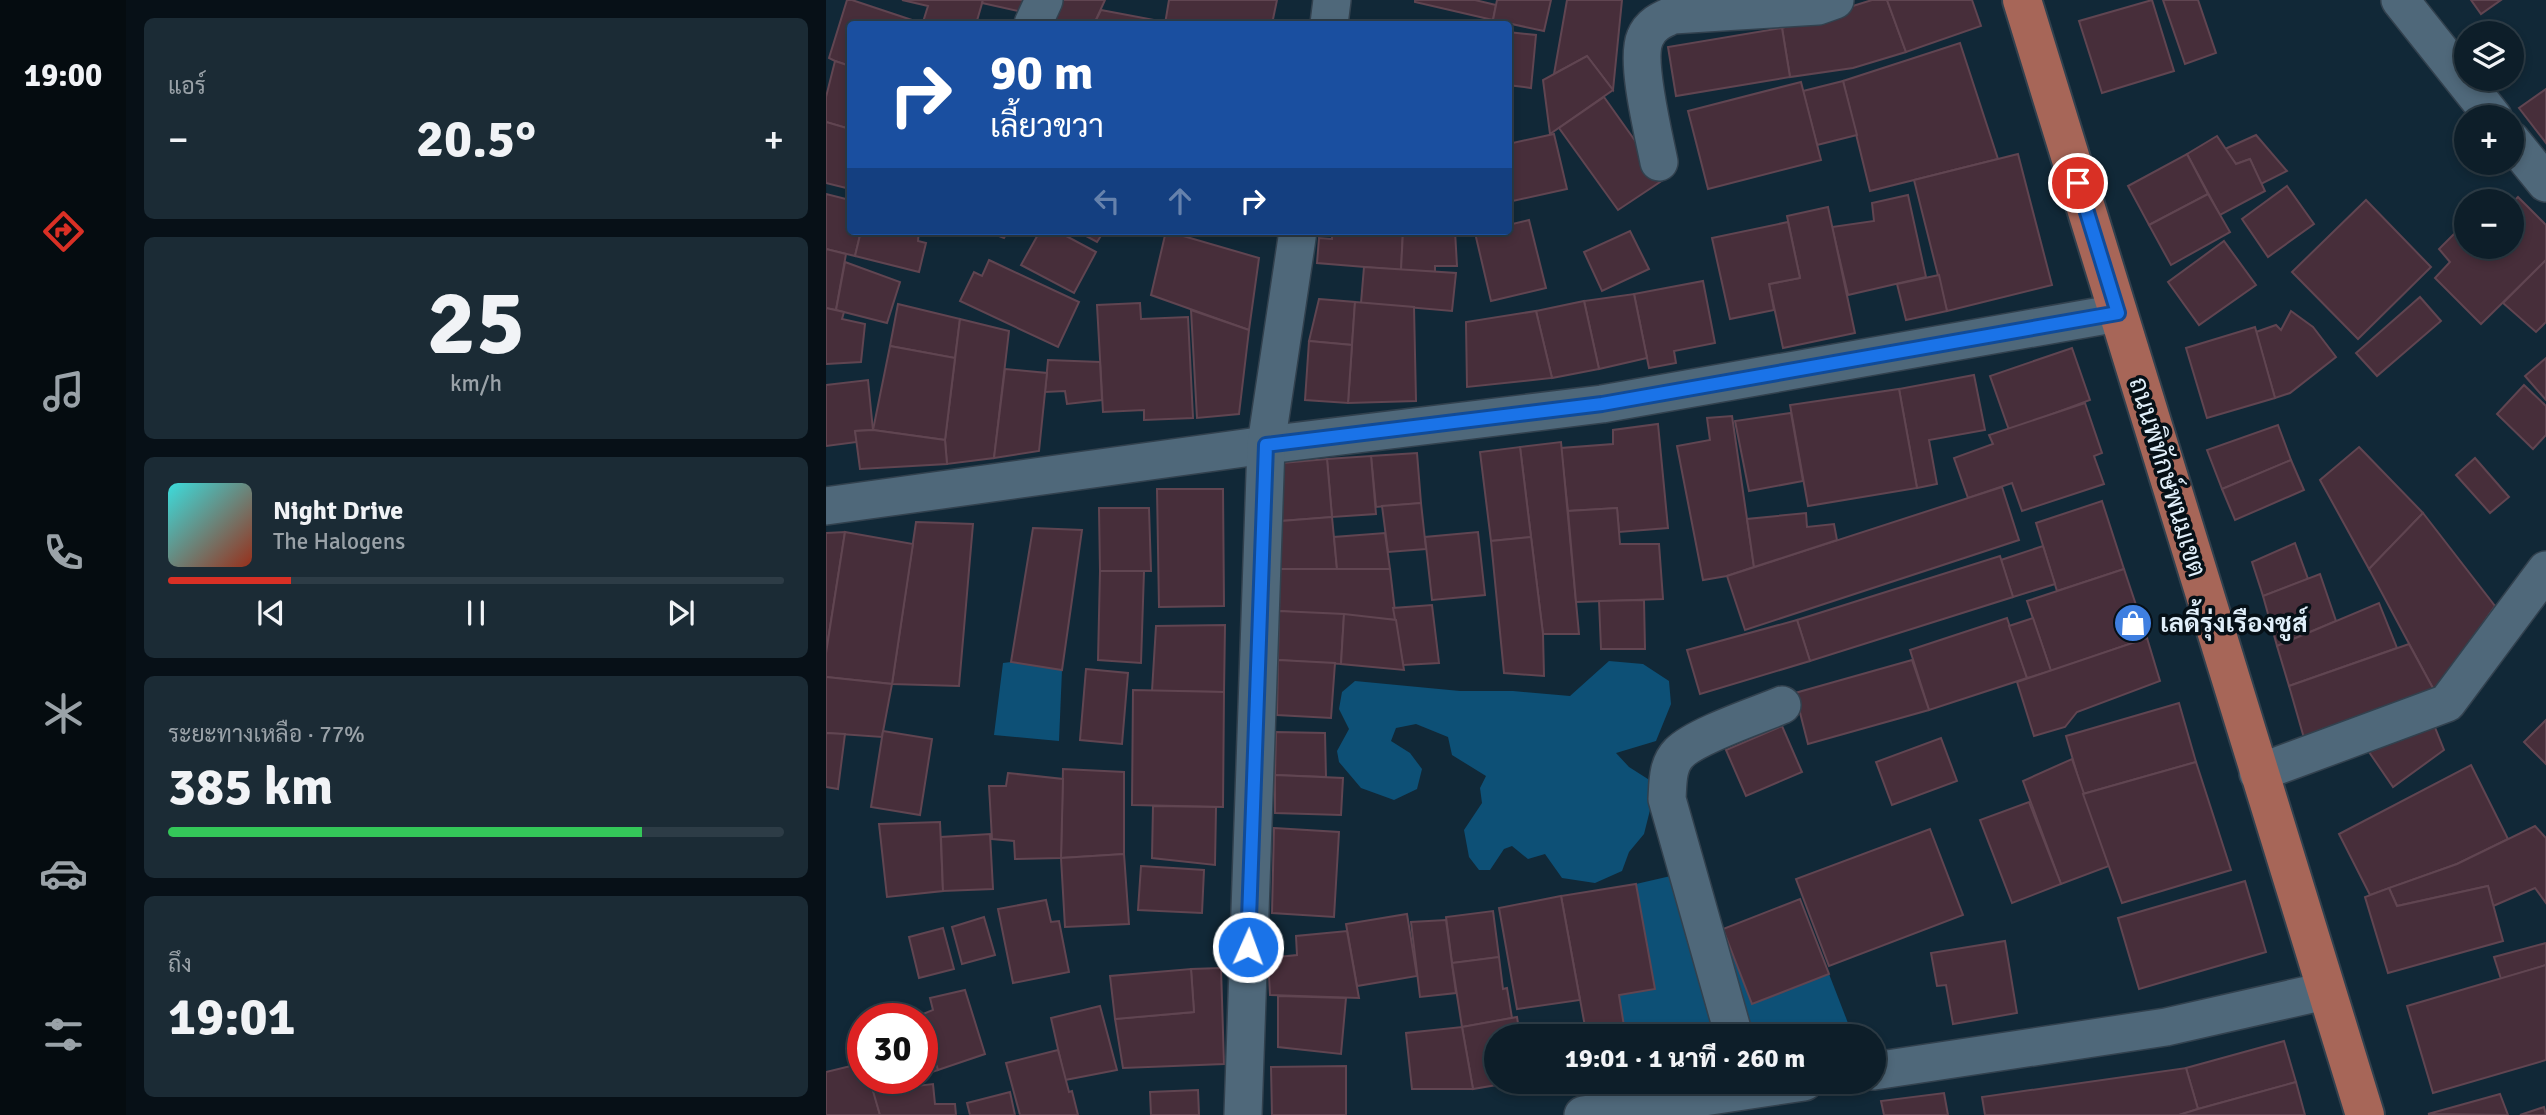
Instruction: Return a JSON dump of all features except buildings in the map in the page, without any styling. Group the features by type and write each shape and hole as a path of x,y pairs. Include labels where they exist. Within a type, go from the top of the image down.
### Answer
{"main road":[{"name":"ถนนพิทักษ์พนมเขต","path":"2022,0 2365,1115"}],"street":[{"path":"1034,21 1044,0"},
{"path":"1329,21 1332,0"},
{"path":"1658,162 1642,61 1644,39 1656,22 1673,15 1818,6 1835,0"},
{"path":"2400,0 2483,105"},
{"path":"2524,156 2546,183"},
{"path":"1243,1115 1266,445 1297,235"},
{"path":"826,506 1266,445 1602,404 2118,313"},
{"path":"2258,773 2447,703 2546,570"},
{"path":"1731,1024 1667,799 1669,770 1678,753 1697,740 1782,705"},
{"path":"1886,1069 2166,1027 2325,991"},
{"path":"1583,1115 1702,1094"}],"shaded area":[{"path":"1609,661 1643,664 1669,681 1671,704 1656,741 1616,753 1629,767 1651,781 1651,806 1644,834 1629,852 1622,871 1595,883 1562,878 1545,854 1528,859 1512,846 1504,849 1490,870 1479,870 1469,857 1464,830 1482,803 1480,788 1486,776 1452,755 1448,737 1416,724 1396,728 1391,741 1410,753 1422,769 1417,789 1394,800 1361,788 1339,762 1337,751 1349,729 1339,709 1342,692 1355,681 1460,691 1513,691 1570,696"},
{"path":"1003,663 1062,670 1059,741 994,735"},
{"path":"1675,875 1717,1024 1624,1024 1619,995 1655,988 1636,884"},
{"path":"1720,929 1723,929 1752,1003 1829,974 1848,1024 1748,1024"}],"place":[{"name":"เลดี้รุ่งเรืองชูส์","path":"2133,623"}],"route":[{"path":"1248,947 1266,445 1602,404 2118,313 2078,183"}]}
